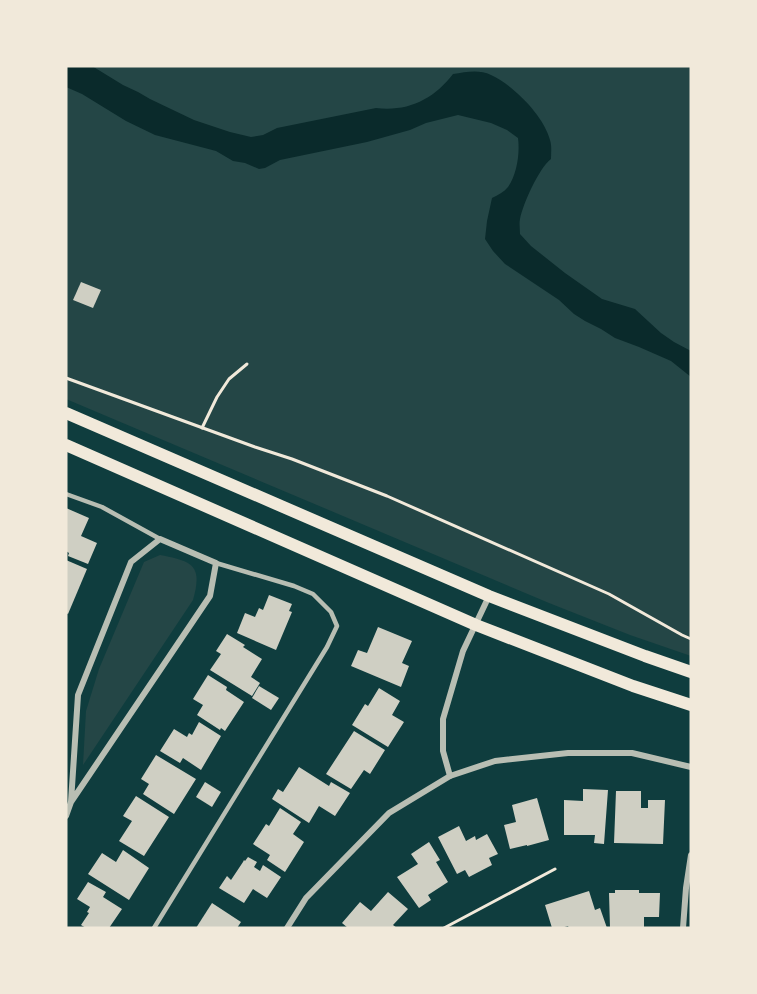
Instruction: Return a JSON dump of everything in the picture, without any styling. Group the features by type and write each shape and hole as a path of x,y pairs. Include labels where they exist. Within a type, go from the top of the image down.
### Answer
{"main road":[{"path":"66,413 489,596 691,672"},
{"path":"66,445 476,625 633,686 691,705"}],"street":[{"path":"66,816 71,802 210,596 216,563 160,539 131,562 78,695 71,802"},
{"path":"450,776 443,751 443,719 463,651 489,596"},
{"path":"287,928 306,898 389,813 450,776 495,761 568,753 632,753 691,767"},
{"path":"683,928 691,855"}],"lane":[{"path":"66,494 102,507 160,539"},
{"path":"154,928 327,646 337,626 332,612 313,594 294,586 216,563"}],"path":[{"path":"202,428 217,397 229,379 248,364"},
{"path":"66,378 387,495 609,594 691,639"},
{"path":"444,928 555,869"}],"shaded area":[{"path":"66,66 691,66 691,656 549,603 66,399"},
{"path":"66,66 92,66 123,85 194,120 251,137 263,135 277,128 376,108 409,106 429,97 453,74 477,72 491,75 509,86 526,102 541,121 551,142 551,159 537,178 528,196 520,219 520,234 531,246 565,273 602,299 635,309 661,333 691,351 691,377 671,361 615,338 574,314 559,300 505,264 493,251 485,239 492,198 508,187 516,170 519,150 518,138 507,130 491,123 458,115 367,142 280,160 259,169 233,161 216,151 155,135 126,121 66,87"},
{"path":"160,555 180,560 192,567 197,579 193,600 83,765 86,711 99,669 144,562"}],"building":[{"path":"81,282 101,290 93,308 73,300"},
{"path":"66,508 89,518 81,536 97,543 88,564 68,556 69,553 66,551"},
{"path":"66,560 87,569 68,614 66,613"},
{"path":"269,595 292,604 289,611 292,612 276,650 237,633 245,613 255,617 259,608 263,610"},
{"path":"378,627 412,641 402,663 409,666 401,687 351,666 358,650 367,653"},
{"path":"227,634 262,659 251,677 260,683 252,696 210,670 221,654 216,651"},
{"path":"208,675 227,687 226,690 244,702 225,731 197,715 203,705 193,699"},
{"path":"259,686 279,698 271,710 252,698"},
{"path":"379,688 400,701 392,715 404,722 388,747 352,725 365,704 368,706"},
{"path":"199,722 221,736 201,770 183,758 180,763 160,751 174,729 187,737 189,733 192,735"},
{"path":"354,731 385,750 370,774 364,770 351,789 326,774"},
{"path":"156,755 196,779 174,814 143,794 149,784 141,779"},
{"path":"299,767 329,786 331,782 350,793 335,816 319,806 309,823 272,799 278,789 283,792"},
{"path":"205,782 221,792 212,807 196,797"},
{"path":"583,789 608,790 604,844 594,843 595,835 564,835 564,800 583,801"},
{"path":"616,791 641,791 641,808 648,808 648,800 665,800 663,844 614,843"},
{"path":"136,796 169,817 144,856 119,841 132,821 123,816"},
{"path":"537,798 549,840 510,849 504,825 516,822 512,805"},
{"path":"280,808 301,822 293,834 304,842 285,872 267,860 270,855 253,844 266,824 269,826"},
{"path":"459,826 466,841 475,836 476,840 487,834 498,854 489,858 492,865 469,877 465,870 457,874 438,837"},
{"path":"429,842 440,860 436,862 448,882 428,895 431,900 419,908 397,877 418,864 411,854"},
{"path":"123,850 149,868 129,900 88,874 102,853 116,862"},
{"path":"248,857 257,862 254,867 260,871 263,865 281,877 267,898 253,889 244,903 219,888 227,876 231,880"},
{"path":"88,882 106,892 103,897 122,909 109,928 86,928 81,925 90,907 77,899"},
{"path":"615,890 660,893 659,917 644,917 644,928 610,928 609,893 615,893"},
{"path":"589,891 595,910 600,908 607,928 569,928 568,926 552,928 545,905"},
{"path":"388,892 408,909 393,925 397,928 348,928 342,923 360,902 371,911"},
{"path":"212,903 241,922 237,928 196,928"}]}
